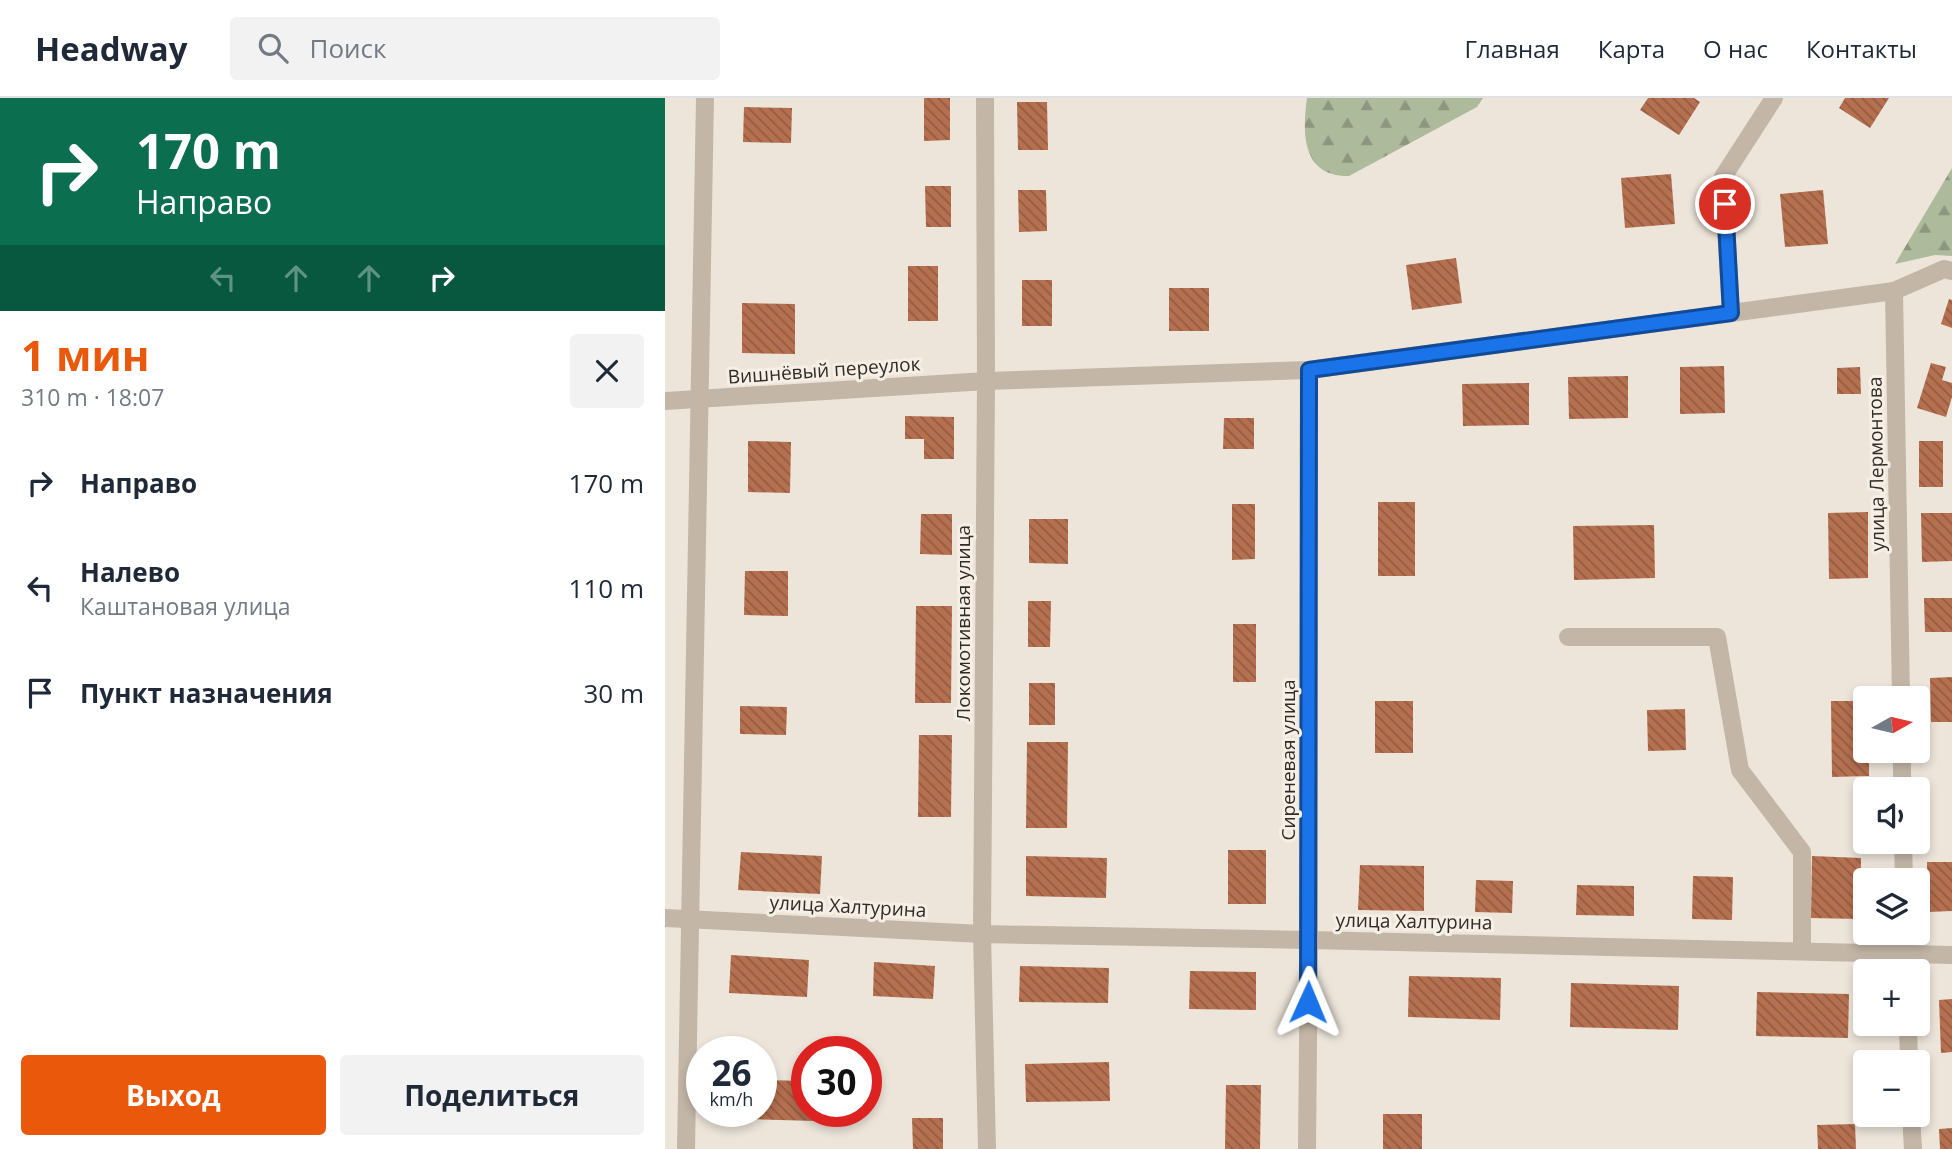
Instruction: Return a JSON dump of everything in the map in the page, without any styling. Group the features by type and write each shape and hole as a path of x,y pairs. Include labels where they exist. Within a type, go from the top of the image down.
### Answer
{"street":[{"path":"686,1149 705,98"},
{"name":"Локомотивная улица","path":"985,98 982,934 987,1149"},
{"path":"1731,313 1723,177 1774,98"},
{"path":"1895,291 1944,269 1952,271"},
{"name":"Вишнёвый переулок","path":"665,401 986,381 1309,370 1895,291"},
{"name":"улица Лермонтова","path":"1895,291 1901,686"},
{"name":"Сиреневая улица","path":"1307,1149 1309,370"},
{"path":"1568,637 1717,637 1740,770 1802,852 1802,951"},
{"name":"улица Халтурина","path":"665,918 982,934 1802,951 1877,959"},
{"name":"улица Халтурина","path":"1928,959 1952,956"},
{"path":"1912,1127 1913,1149"}],"green space":[{"path":"1307,98 1483,98 1477,107 1349,176 1333,174 1314,161 1306,139"},
{"path":"1952,168 1952,256 1935,255 1895,264"}],"building":[{"path":"924,98 950,98 950,140 924,141"},
{"path":"1648,98 1694,98 1700,102 1679,135 1640,110"},
{"path":"1845,98 1889,98 1870,128 1839,108"},
{"path":"1017,102 1047,102 1048,150 1018,150"},
{"path":"744,107 792,108 791,143 743,142"},
{"path":"1671,174 1675,224 1625,228 1621,178"},
{"path":"925,186 951,186 951,227 926,227"},
{"path":"1018,190 1046,190 1047,231 1019,232"},
{"path":"1823,190 1828,244 1785,247 1780,194"},
{"path":"1456,258 1462,303 1412,310 1406,265"},
{"path":"908,266 938,266 938,321 908,321"},
{"path":"1022,280 1052,280 1052,326 1022,326"},
{"path":"1169,288 1209,288 1209,331 1169,331"},
{"path":"1949,299 1952,300 1952,328 1941,324"},
{"path":"742,303 795,304 795,354 742,353"},
{"path":"1931,363 1946,367 1942,380 1952,383 1952,397 1946,417 1917,408"},
{"path":"1724,366 1725,413 1680,414 1680,367"},
{"path":"1860,367 1861,394 1837,394 1837,368"},
{"path":"1628,376 1628,418 1569,419 1568,377"},
{"path":"1529,383 1529,425 1463,426 1462,384"},
{"path":"905,416 954,417 954,459 924,459 924,439 905,439"},
{"path":"1224,418 1254,418 1254,449 1223,449"},
{"path":"748,441 791,442 790,493 748,492"},
{"path":"1919,441 1943,441 1943,487 1919,487"},
{"path":"1378,502 1415,502 1415,576 1378,576"},
{"path":"1232,504 1255,504 1255,559 1232,560"},
{"path":"1868,512 1868,578 1829,579 1828,513"},
{"path":"1921,513 1952,513 1952,561 1922,562"},
{"path":"921,514 952,514 952,555 920,554"},
{"path":"1029,519 1068,519 1068,564 1029,563"},
{"path":"1654,525 1655,578 1574,580 1573,526"},
{"path":"745,571 788,571 788,616 744,615"},
{"path":"1924,598 1952,598 1952,632 1925,632"},
{"path":"1028,601 1051,601 1050,647 1028,647"},
{"path":"916,606 952,606 951,703 915,703"},
{"path":"1233,624 1256,624 1256,682 1233,682"},
{"path":"1952,677 1952,722 1931,722 1930,678"},
{"path":"1029,683 1055,683 1055,725 1029,725"},
{"path":"1375,701 1413,701 1413,753 1375,753"},
{"path":"1831,701 1853,701 1853,763 1869,763 1869,776 1832,777"},
{"path":"740,706 787,707 786,735 740,734"},
{"path":"1685,709 1686,750 1648,751 1647,710"},
{"path":"919,735 952,735 951,817 918,817"},
{"path":"1027,742 1068,742 1067,828 1026,828"},
{"path":"1228,850 1266,850 1266,904 1228,904"},
{"path":"741,852 822,856 820,894 738,890"},
{"path":"1026,856 1107,858 1106,898 1026,896"},
{"path":"1812,856 1861,858 1861,868 1853,868 1853,919 1811,918"},
{"path":"1927,862 1952,862 1952,911 1930,912 1930,868 1927,868"},
{"path":"1360,865 1424,866 1424,911 1358,910"},
{"path":"1693,876 1733,877 1732,920 1692,919"},
{"path":"1476,880 1513,881 1512,913 1475,912"},
{"path":"1577,885 1634,886 1634,916 1576,915"},
{"path":"731,955 809,960 807,997 729,993"},
{"path":"874,962 935,966 933,999 873,996"},
{"path":"1020,966 1109,968 1108,1003 1019,1002"},
{"path":"1190,971 1256,972 1256,1010 1189,1009"},
{"path":"1409,976 1501,978 1500,1020 1408,1017"},
{"path":"1571,983 1679,986 1678,1030 1570,1027"},
{"path":"1757,992 1849,994 1848,1038 1756,1036"},
{"path":"1952,999 1952,1052 1941,1053 1939,1000"},
{"path":"1109,1062 1110,1101 1026,1102 1025,1064"},
{"path":"777,1080 791,1081 791,1120 777,1120"},
{"path":"1226,1085 1261,1085 1260,1149 1225,1149"},
{"path":"1383,1114 1422,1114 1422,1149 1383,1149"},
{"path":"912,1118 943,1118 943,1149 913,1149"},
{"path":"1853,1124 1856,1149 1818,1149 1817,1125"},
{"path":"1952,1128 1952,1149 1940,1149 1939,1129"}],"route":[{"path":"1308,1002 1309,370 1731,313 1725,204"}]}
